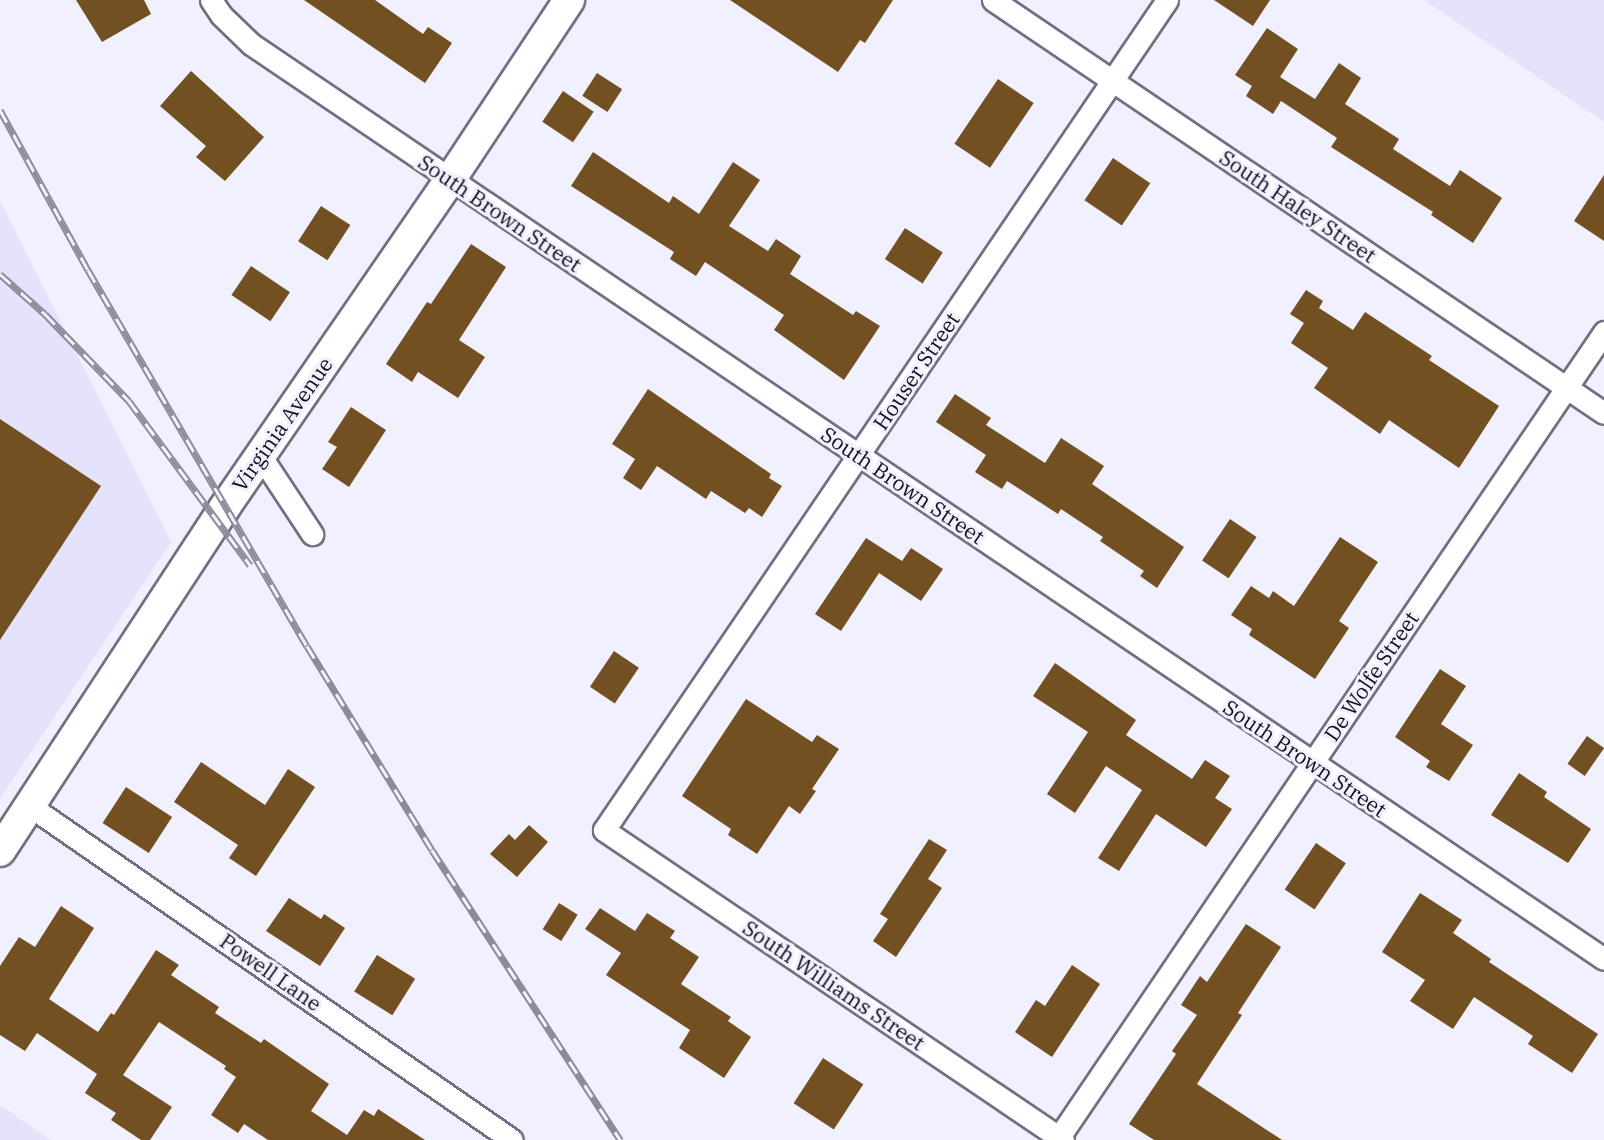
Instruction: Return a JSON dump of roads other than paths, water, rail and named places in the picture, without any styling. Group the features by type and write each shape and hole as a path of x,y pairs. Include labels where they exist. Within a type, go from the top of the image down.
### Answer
{"street":[{"name":"South Brown Street","path":"211,0 221,15 251,44 1604,959"},
{"name":"Virginia Avenue","path":"0,851 260,455 450,180 569,0"},
{"name":"South Haley Street","path":"993,0 1604,413"},
{"name":"Houser Street","path":"604,830 1167,0"},
{"name":"De Wolfe Street","path":"1059,1139 1604,332"},
{"path":"260,455 312,534"},
{"name":"Powell Lane","path":"30,806 512,1140"},
{"name":"South Williams Street","path":"604,830 1059,1139"}],"railway":[{"path":"0,110 88,270 307,646 432,850 620,1140"},
{"path":"0,274 45,314 129,401 250,565"}]}
